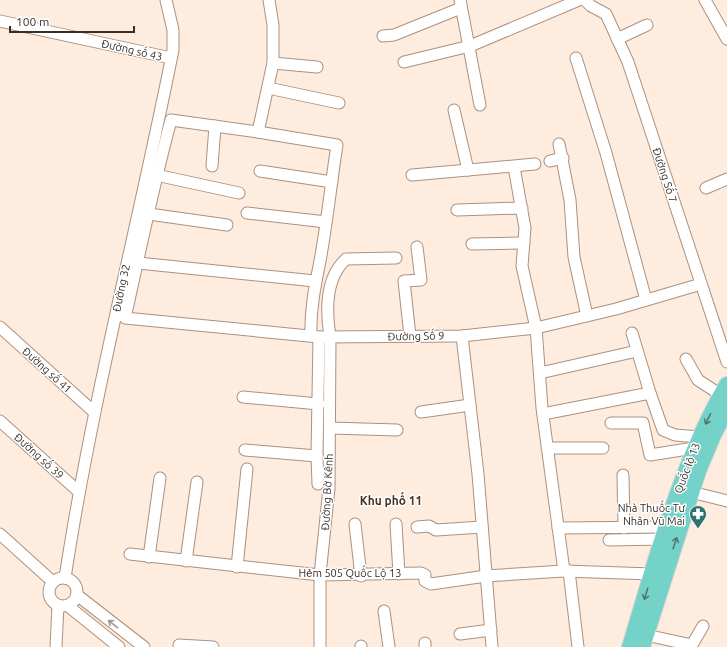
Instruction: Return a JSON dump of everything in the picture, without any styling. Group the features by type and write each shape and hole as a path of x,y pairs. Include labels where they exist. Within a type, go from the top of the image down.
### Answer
{"highway":[{"name":"Quốc lộ 13","path":"630,647 665,533 697,442 725,397"},
{"name":"Quốc lộ 13","path":"644,641 691,492 714,433 725,397"}],"street":[{"name":"Đường 32","path":"65,578 78,491 94,412 171,58 173,30 166,0"},
{"path":"258,132 273,63 273,25 269,0"},
{"path":"404,62 470,46 579,0"},
{"name":"Đường Số 7","path":"579,0 606,14 628,62 727,362"},
{"path":"705,0 727,39"},
{"path":"383,36 394,35 460,4 470,46 480,105"},
{"name":"Đường số 43","path":"0,20 171,58"},
{"path":"617,39 647,25"},
{"path":"576,58 606,153 646,300"},
{"path":"273,63 317,67"},
{"path":"268,88 339,103"},
{"path":"454,110 468,170"},
{"path":"315,281 138,262 156,176 171,120 337,145 311,310 315,337 319,404 317,456 318,484"},
{"path":"212,166 215,126"},
{"path":"559,144 563,158 570,200 574,256 587,316"},
{"path":"550,161 563,158"},
{"path":"412,175 535,164"},
{"path":"514,167 525,228 522,266 536,328 547,448 558,528 578,647"},
{"path":"260,171 332,182"},
{"path":"156,176 239,193"},
{"path":"706,188 727,179"},
{"path":"457,210 522,208"},
{"path":"149,214 227,226"},
{"path":"247,214 325,227"},
{"path":"472,244 524,243"},
{"path":"410,336 404,281 421,280 417,247"},
{"name":"Đường Bờ Kênh","path":"320,647 320,575 329,488 329,294 333,280 343,261 349,258 396,258"},
{"name":"Đường Số 9","path":"138,262 125,318 315,337 462,336 536,328 587,316 701,284"},
{"name":"Đường số 41","path":"0,327 94,412"},
{"path":"632,333 663,430 697,442"},
{"path":"462,336 482,527 492,647"},
{"path":"540,373 637,351"},
{"path":"686,358 698,380 725,397"},
{"path":"543,414 650,393"},
{"path":"243,396 319,404"},
{"path":"421,412 470,405"},
{"name":"Đường số 39","path":"0,421 78,491"},
{"path":"611,423 642,423 650,455 697,442"},
{"path":"330,428 397,430"},
{"path":"547,448 603,448"},
{"path":"245,450 317,456"},
{"path":"237,567 246,469"},
{"path":"623,475 624,528"},
{"path":"149,557 160,478"},
{"path":"186,561 197,482"},
{"path":"691,492 727,501"},
{"path":"354,524 362,576"},
{"path":"396,524 399,574"},
{"path":"417,527 429,526 436,530 482,527"},
{"path":"558,528 624,528 665,533"},
{"path":"609,540 665,533"},
{"path":"0,534 53,582"},
{"name":"Hẻm 505 Quốc Lộ 13","path":"130,554 320,575 362,576 423,574 425,581 431,584 486,576 566,571 652,574"},
{"path":"63,605 72,603 77,595 76,586 73,582 65,578 53,582 49,590 49,594 54,603 63,605 119,647"},
{"path":"77,595 144,647"},
{"path":"56,647 63,605"},
{"path":"384,611 389,647"},
{"path":"644,641 692,645 703,626"},
{"path":"460,634 491,630"},
{"path":"179,645 212,647"}],"place":[{"name":"Nhà Thuốc Tư Nhân Vū Mai","path":"698,529"}],"district":[{"name":"Khu phố 11","path":"391,501"}]}
